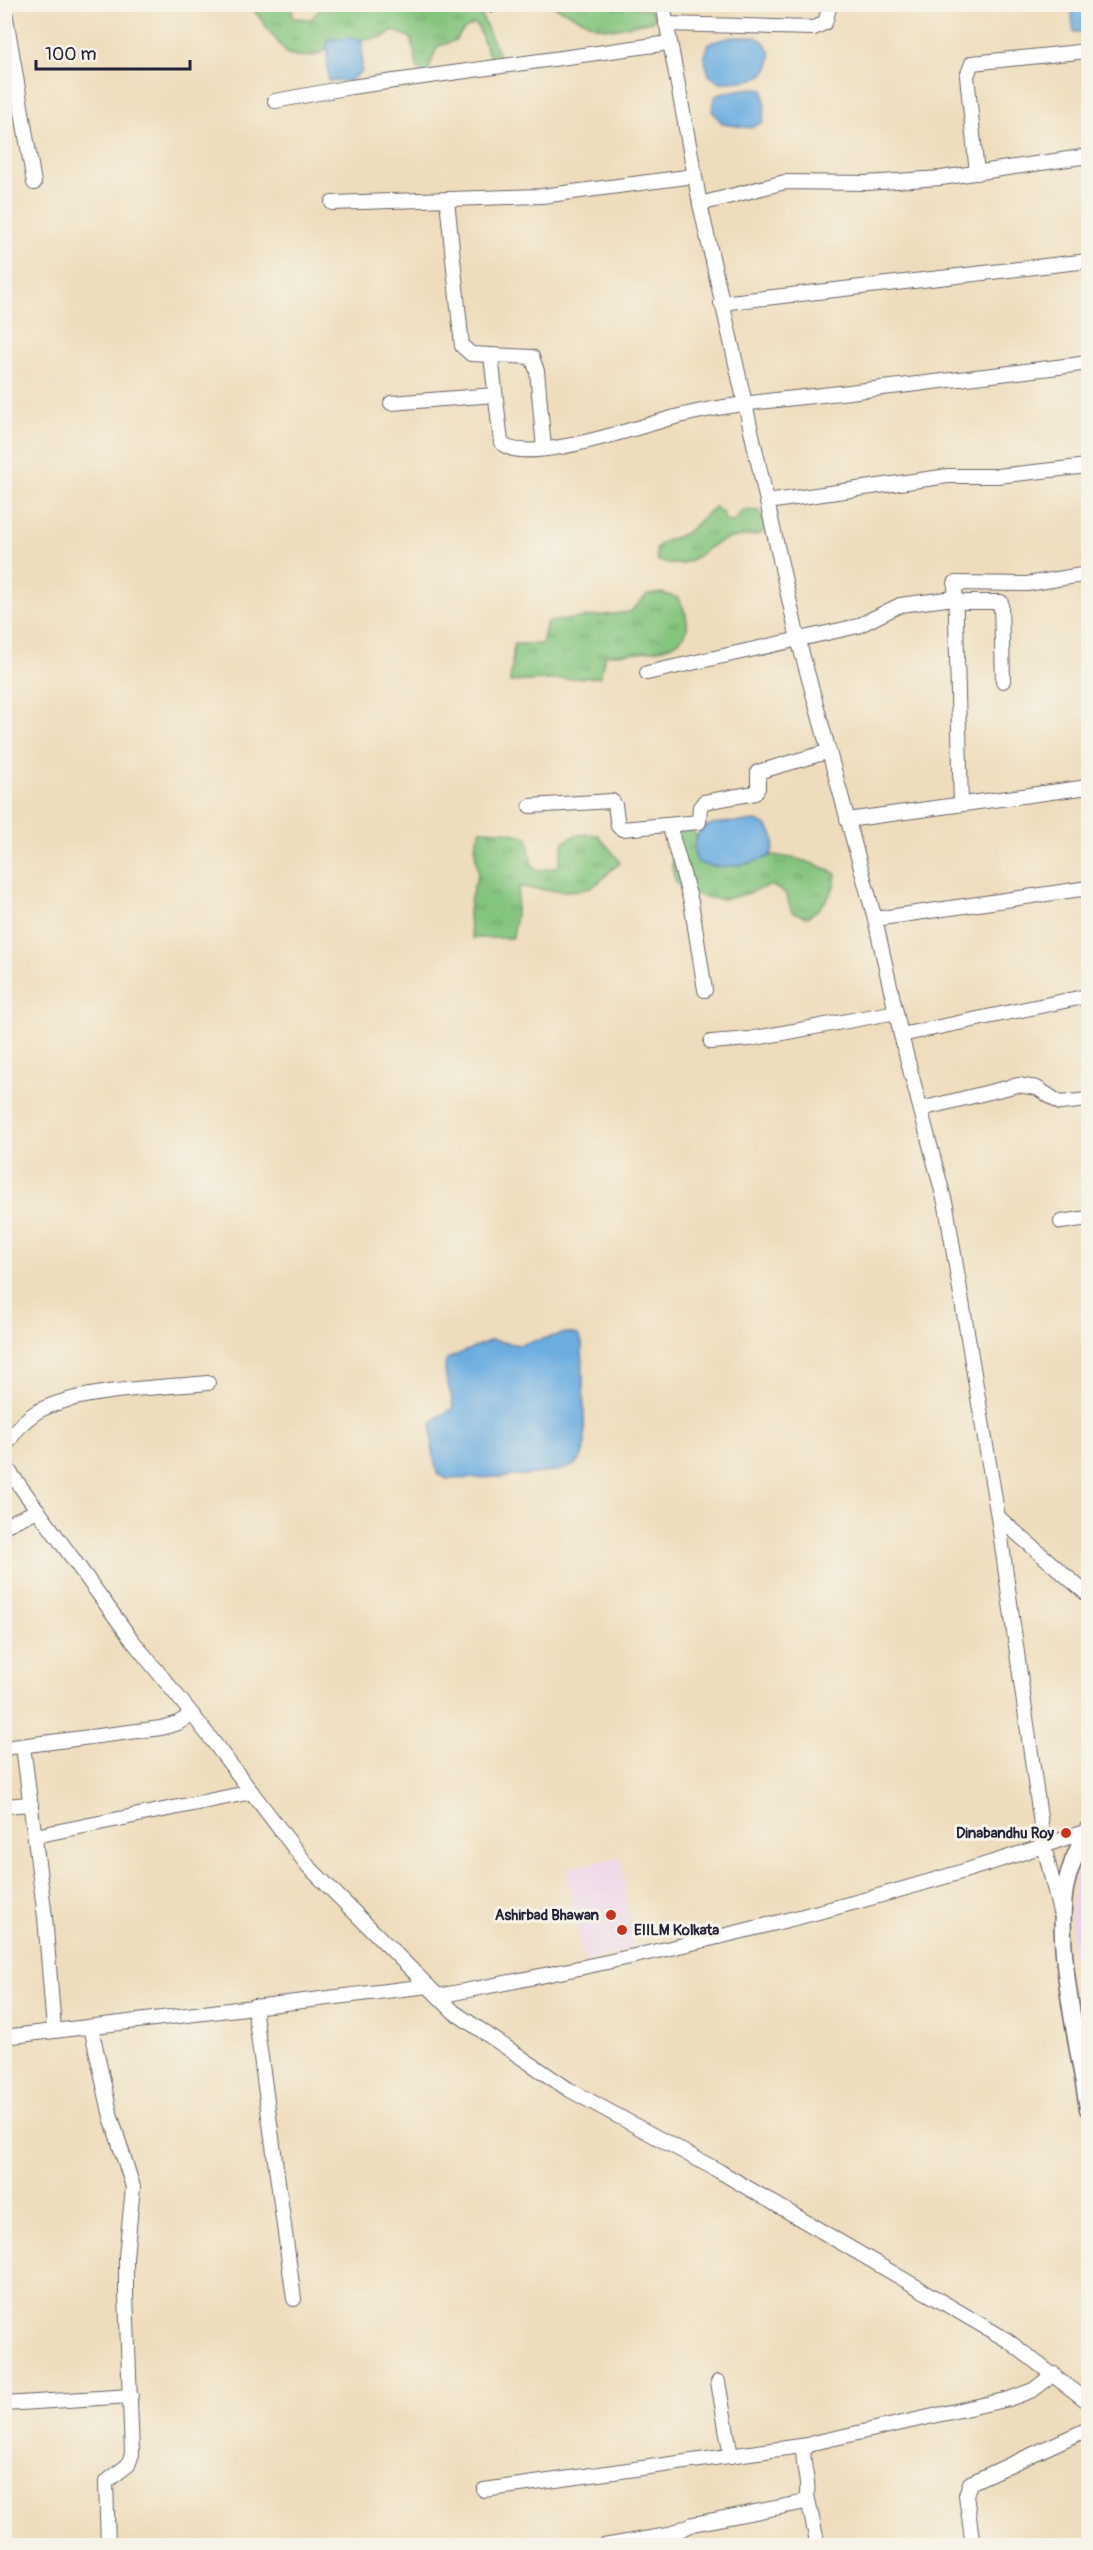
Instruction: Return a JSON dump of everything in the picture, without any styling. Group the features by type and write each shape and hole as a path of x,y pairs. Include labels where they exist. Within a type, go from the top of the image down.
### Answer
{"main road":[{"path":"1088,1830 1072,1863 1065,1889 1063,1921 1067,1970 1089,2109"}],"street":[{"path":"663,4 694,176 798,639 827,752 875,919 901,1035 946,1206 998,1516 1044,1846 1063,1921"},
{"path":"666,24 814,28 825,22 830,4"},
{"path":"4,6 34,183"},
{"path":"275,101 351,87 669,43"},
{"path":"977,173 967,76 972,63 980,60 1032,58 1089,51"},
{"path":"700,204 785,182 866,183 977,173 1089,156"},
{"path":"332,203 542,196 694,176"},
{"path":"447,200 462,346 471,354 526,355 535,363 544,449"},
{"path":"721,303 1089,261"},
{"path":"490,356 499,435 504,447 515,450 577,444 681,416 744,404 1089,363"},
{"path":"392,403 495,395"},
{"path":"767,502 948,476 998,476 1089,466"},
{"path":"961,804 954,600 957,582 1027,584 1089,574"},
{"path":"647,673 860,626 900,605 954,600 1001,602 1003,681"},
{"path":"530,806 612,801 620,828 699,822 701,804 706,801 755,793 758,788 757,774 762,770 827,752"},
{"path":"847,820 1089,787"},
{"path":"669,825 691,902 705,990"},
{"path":"875,919 1089,888"},
{"path":"901,1035 1089,996"},
{"path":"711,1042 750,1039 896,1012"},
{"path":"921,1109 1018,1085 1037,1088 1060,1103 1089,1100"},
{"path":"1061,1222 1089,1218"},
{"path":"4,1448 25,1422 50,1405 79,1398 204,1384"},
{"path":"4,1464 132,1640 192,1714 308,1866 454,2012 568,2088 719,2171 1007,2340 1089,2402"},
{"path":"4,1526 38,1510"},
{"path":"998,1516 1089,1595"},
{"path":"4,1748 161,1728 178,1723 192,1714"},
{"path":"23,1746 45,1917 54,2030"},
{"path":"35,1836 252,1792"},
{"path":"4,1806 31,1804"},
{"path":"4,2037 254,2006 433,1991 537,1978 759,1926 978,1868 1088,1830"},
{"path":"254,2006 294,2299"},
{"path":"92,2027 111,2117 133,2187 126,2257 131,2460 106,2482 108,2546"},
{"path":"484,2490 808,2445 1009,2399 1033,2390 1054,2374"},
{"path":"718,2382 731,2456"},
{"path":"4,2404 131,2396"},
{"path":"972,2539 966,2495 970,2483 1089,2429"},
{"path":"808,2445 803,2456 807,2495 818,2546"},
{"path":"604,2546 668,2535 700,2522 794,2505 806,2499 807,2495"}],"shaded area":[{"path":"1088,1841 1088,1957 1073,1958 1071,1918 1075,1874"},
{"path":"621,1858 633,1948 584,1962 567,1868"}],"green space":[{"path":"250,5 292,5 293,18 311,19 324,5 389,5 389,12 440,8 444,5 477,5 499,55 497,65 490,58 478,27 474,24 463,30 456,40 437,47 427,74 418,70 411,38 393,30 380,38 329,39 323,52 313,56 290,54 286,53"},
{"path":"551,5 624,5 650,10 655,17 652,21 614,29 598,27"},
{"path":"715,507 723,513 725,520 733,522 743,510 760,511 765,522 765,531 756,535 724,540 714,544 693,559 679,564 657,560 656,549 659,545 689,530"},
{"path":"661,593 678,598 686,617 686,631 680,640 653,650 605,655 600,677 510,682 514,644 542,644 547,622 630,612 647,595"},
{"path":"690,829 696,835 694,854 767,855 803,861 836,874 834,887 823,904 807,917 792,912 785,893 771,885 723,899 712,899 689,892 676,884 672,867 674,830"},
{"path":"481,830 504,831 528,837 531,862 537,871 558,867 564,842 584,834 598,835 620,863 595,885 580,890 559,891 519,887 513,938 472,938 469,908 478,874 475,847"}],"water":[{"path":"1070,5 1088,5 1088,32 1074,32"},
{"path":"732,37 755,37 763,41 770,51 770,62 762,75 745,81 718,82 709,75 704,58 709,43"},
{"path":"352,38 362,40 362,71 349,81 328,81 327,40"},
{"path":"751,88 763,90 765,104 763,122 750,128 723,124 712,111 715,97 721,93"},
{"path":"756,821 770,830 774,839 770,856 733,866 705,865 697,862 695,843 703,828 719,823"},
{"path":"566,1333 578,1335 582,1343 585,1445 579,1461 565,1469 533,1474 447,1479 437,1474 432,1447 432,1424 439,1416 453,1409 445,1370 447,1359 491,1340 519,1345"}],"place":[{"name":"Dinabandhu Roy","path":"1066,1833"},
{"name":"Ashirbad Bhawan","path":"611,1915"},
{"name":"EIILM Kolkata","path":"622,1930"}]}
